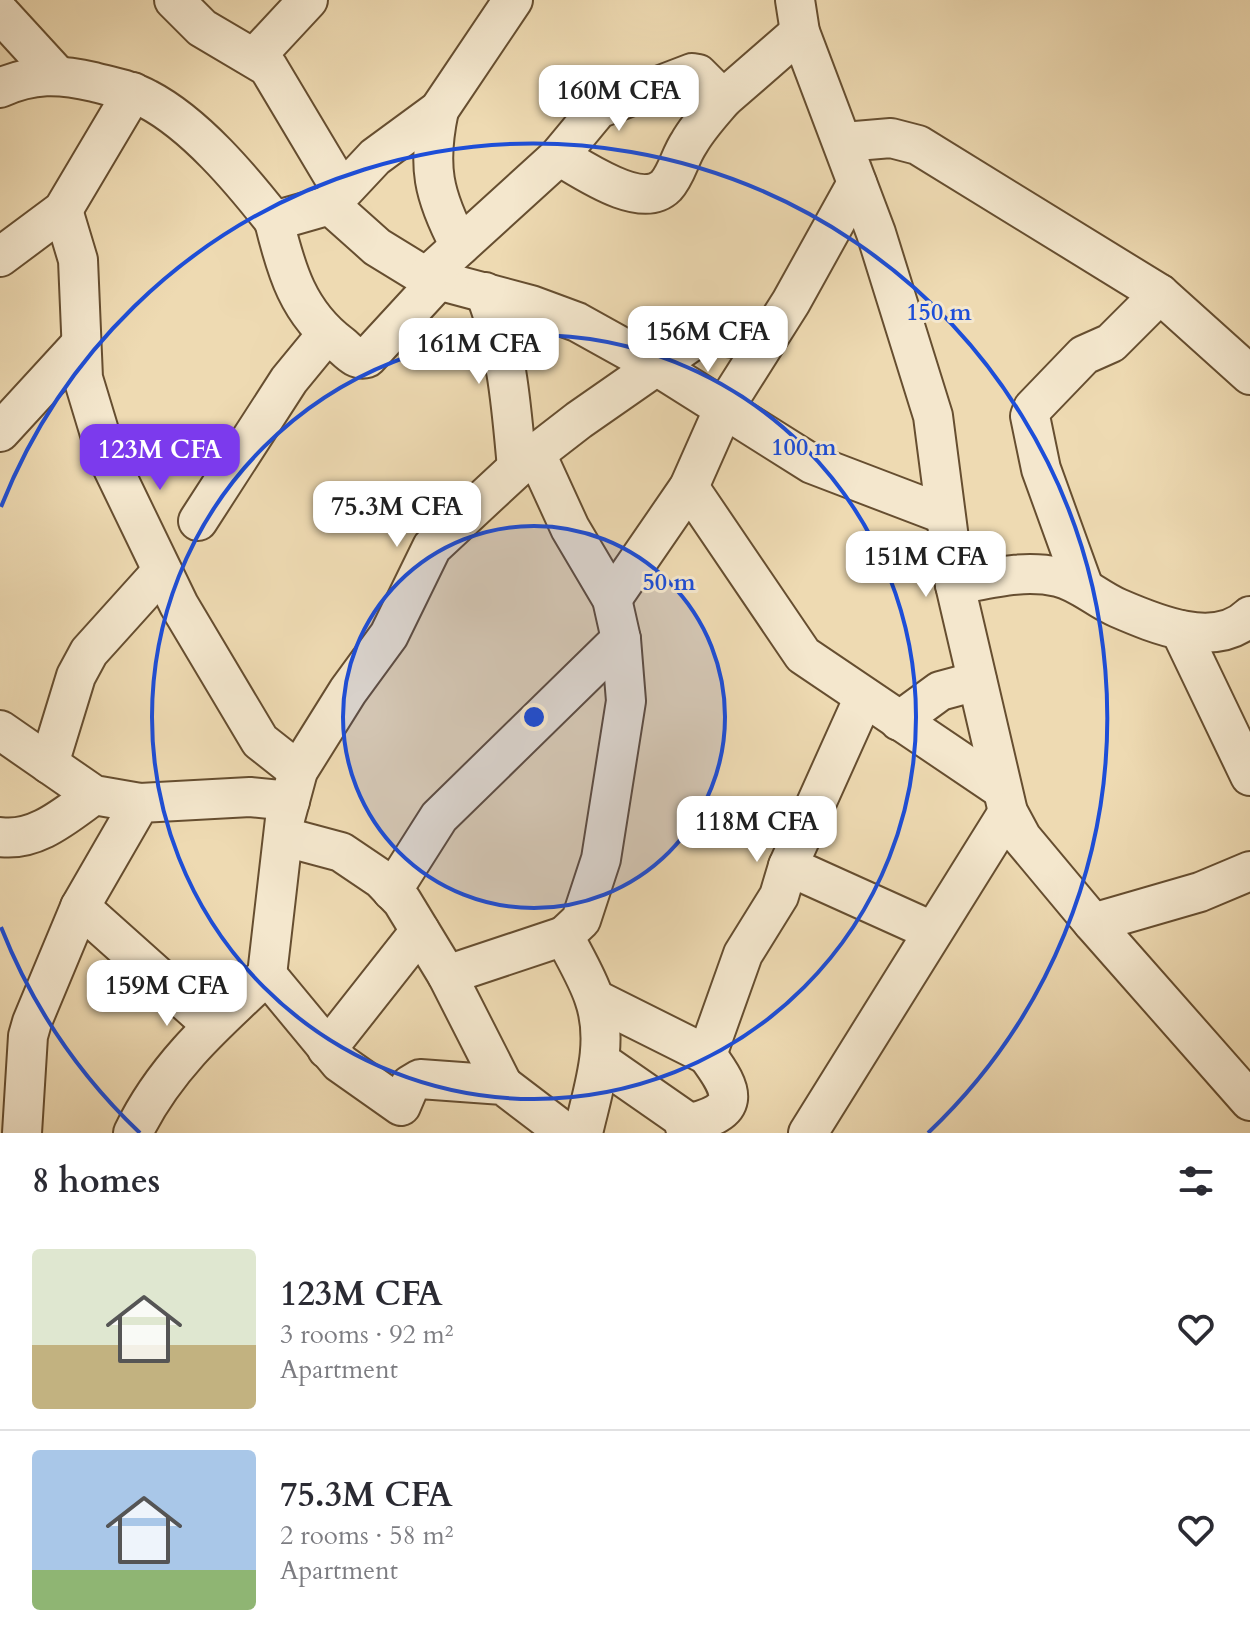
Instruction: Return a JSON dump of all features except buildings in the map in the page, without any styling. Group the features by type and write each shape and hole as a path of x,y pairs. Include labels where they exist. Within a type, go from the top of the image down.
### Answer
{"street":[{"path":"174,0 202,28 255,57 275,76 336,198 377,247 432,280 485,292 577,322 658,367 812,464 943,514"},
{"path":"255,57 308,0"},
{"path":"460,246 441,207 431,173 431,143 439,110 513,0"},
{"path":"0,13 55,73"},
{"path":"559,156 609,184 646,195 664,188 690,139 798,16 844,142 933,416 943,514 955,585 1004,800 1022,838 1093,923 1245,1081"},
{"path":"0,88 55,73 133,92 162,108 240,178 274,221 287,276 297,296 326,335 357,358 367,358 460,246 559,156 598,109 692,73 698,74 723,99"},
{"path":"0,257 63,210 133,92"},
{"path":"274,221 336,198 393,141 439,110"},
{"path":"844,142 891,138 918,145 1160,294 1250,375"},
{"path":"612,599 689,487 724,408 857,183"},
{"path":"63,210 78,260 79,346 83,378 106,454 162,571 260,741 291,803 341,852 381,879 392,891 447,975 503,1085 566,1133"},
{"path":"447,975 564,936 581,920 601,859 626,701 621,639 612,599 527,462 499,327 485,292"},
{"path":"1084,588 1041,469 1030,416 1033,408 1084,355 1111,343 1160,294"},
{"path":"198,521 289,380 326,335"},
{"path":"133,1133 145,1106 169,1073 212,1025 267,975 291,803 341,700 389,635 435,542 579,420 702,336 764,342"},
{"path":"0,432 79,346"},
{"path":"689,487 803,655 899,721 1004,800"},
{"path":"49,764 76,676 89,652 162,571"},
{"path":"955,585 1011,575 1043,574 1084,588 1116,607 1180,630 1224,631 1236,627 1250,616"},
{"path":"1180,630 1250,776"},
{"path":"392,891 439,817 621,639"},
{"path":"899,721 940,691 977,681"},
{"path":"707,1055 743,954 779,896 788,866 864,697"},
{"path":"0,730 94,795 140,803 250,797 291,803"},
{"path":"0,837 26,836 40,831 94,795"},
{"path":"814,1130 932,931 1004,800"},
{"path":"22,1133 13,1068 80,907 140,803"},
{"path":"788,866 932,931"},
{"path":"1093,923 1200,892 1250,871"},
{"path":"80,907 212,1025"},
{"path":"327,1049 420,931"},
{"path":"564,936 595,999 600,1061 583,1133"},
{"path":"267,975 327,1049 394,1120 410,1085 420,1079 503,1085"},
{"path":"595,999 707,1055 728,1082 729,1095 717,1113 687,1128 600,1061"}]}
